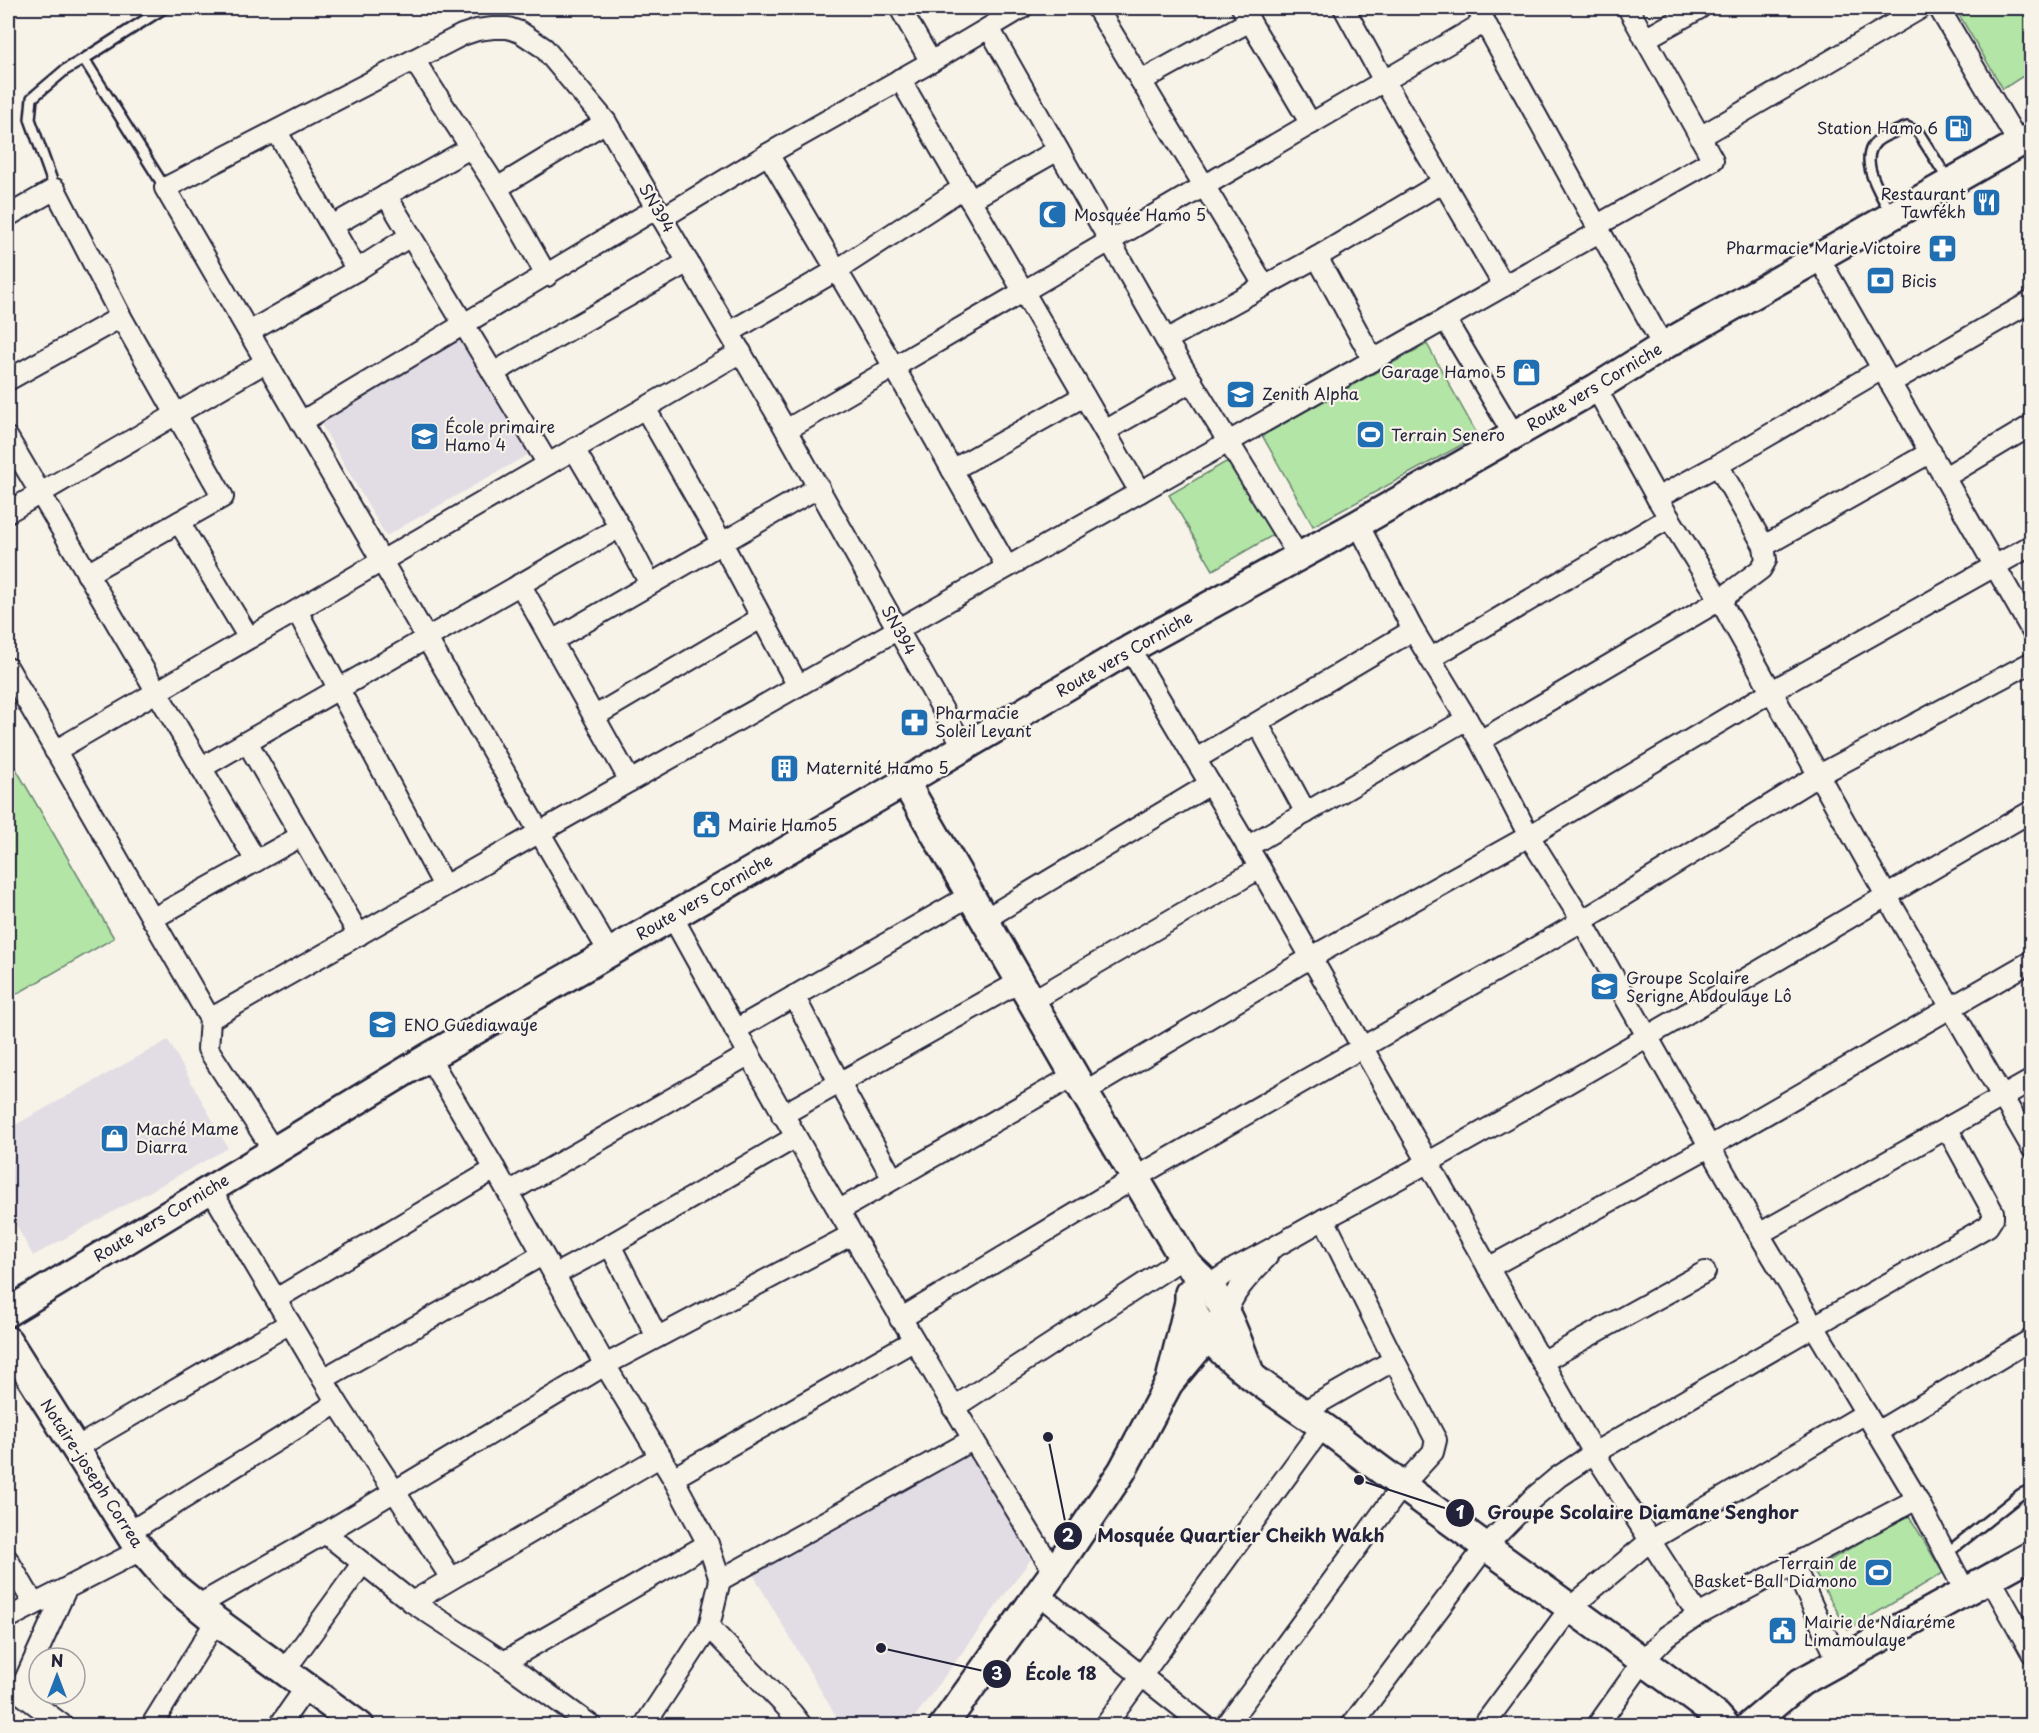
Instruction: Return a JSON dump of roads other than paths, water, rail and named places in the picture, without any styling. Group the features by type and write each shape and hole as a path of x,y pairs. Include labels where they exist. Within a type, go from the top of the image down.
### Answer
{"street":[{"path":"900,8 931,62"},
{"path":"301,422 547,276 768,154 1022,8"},
{"path":"1097,8 1264,285"},
{"path":"1344,8 1503,286"},
{"path":"210,1019 1503,286 1713,160 1628,8"},
{"path":"1646,39 1700,8"},
{"path":"1700,137 1921,8"},
{"path":"1939,8 2027,148"},
{"path":"1142,81 1246,14 1311,124"},
{"path":"786,430 1384,81 1481,15 1663,346"},
{"name":"SN394","path":"165,188 477,30 508,28 520,32 544,48 606,122 819,487 963,746"},
{"path":"989,28 1166,340 1299,556"},
{"path":"414,60 497,188 547,276"},
{"path":"900,79 1140,492"},
{"path":"497,188 606,122"},
{"path":"277,132 357,270"},
{"path":"332,225 470,148"},
{"name":"Route vers Corniche","path":"10,1304 1130,649 1358,524 1596,388 1663,346 1892,216 1951,184 2027,148"},
{"path":"730,332 967,194 1058,150"},
{"path":"768,154 894,367 1007,567"},
{"path":"1166,340 1317,256 1443,182"},
{"path":"165,188 609,952"},
{"path":"8,216 55,189 121,317 224,497 87,574"},
{"path":"386,195 548,464"},
{"path":"249,332 357,270 410,236"},
{"path":"1317,256 1373,360"},
{"path":"1819,258 2031,631"},
{"path":"493,373 688,262"},
{"path":"1657,498 2031,302"},
{"path":"8,380 121,317"},
{"path":"1445,319 1514,435"},
{"path":"56,751 741,352"},
{"path":"8,512 266,362"},
{"path":"1105,431 1192,381"},
{"path":"1596,388 1657,498 1720,600 2031,1148"},
{"path":"952,470 1084,396"},
{"path":"645,408 722,543 798,686"},
{"path":"1945,477 2031,425"},
{"path":"8,438 256,861"},
{"path":"574,449 620,527 650,584"},
{"path":"1764,546 1931,452"},
{"path":"1480,741 1720,600 1761,569 1766,560 1764,546 1718,465"},
{"path":"552,641 819,487"},
{"path":"1431,658 1669,518"},
{"path":"179,522 249,638"},
{"path":"1358,524 1413,630 1480,741 1529,837 1582,921 1759,1234 1917,1499 1965,1591"},
{"path":"201,768 620,527"},
{"path":"838,1211 893,1179 1080,1083 1529,837 1772,692 2031,545"},
{"path":"520,584 630,781"},
{"path":"297,611 444,886"},
{"path":"595,716 761,618"},
{"path":"1196,759 1413,630"},
{"path":"1130,649 1260,868 1594,1453 1698,1615"},
{"path":"900,1319 1135,1178 1582,921 1819,775 2031,662"},
{"path":"8,668 14,693 56,751 210,1019 208,1049 273,1150"},
{"path":"1247,847 1467,719"},
{"path":"1258,724 1306,813"},
{"path":"246,742 359,935"},
{"path":"905,782 1186,1262 1199,1293 1208,1336 1251,1375 1644,1660 1726,1725"},
{"path":"985,919 1210,784"},
{"path":"943,1725 1054,1572 1122,1471 1169,1383 1199,1293 1235,1268 1429,1163 2031,811"},
{"path":"152,919 301,836"},
{"path":"782,1115 839,1082 1026,991 1260,868"},
{"path":"735,1030 971,895"},
{"path":"672,916 851,1235 972,1440 1054,1572"},
{"path":"1488,1268 1709,1147 2031,961"},
{"path":"794,996 893,1179"},
{"path":"508,1192 748,1055"},
{"path":"429,1057 605,1365 661,1456 708,1544 720,1580 709,1627 644,1725"},
{"path":"1759,1234 2031,1080"},
{"path":"1351,1725 1486,1546 1533,1498 1558,1477 1594,1453 1992,1222 1993,1212 1947,1128"},
{"path":"554,1275 796,1137"},
{"path":"276,1299 495,1169"},
{"path":"210,1188 337,1403 451,1578"},
{"path":"1226,1725 1402,1486 1433,1452 1436,1440 1324,1219"},
{"path":"151,1725 206,1614 393,1490 605,1365 851,1235"},
{"path":"610,1245 657,1337"},
{"path":"1169,1383 1226,1315 1230,1301 1237,1290 1274,1248"},
{"path":"323,1379 542,1255"},
{"path":"953,1408 1186,1262"},
{"path":"1542,1362 1705,1272"},
{"path":"1199,1293 1226,1315 1251,1375"},
{"path":"74,1449 290,1323"},
{"path":"1877,1432 2031,1339"},
{"name":"Notaire-joseph Correa","path":"8,1341 74,1449 135,1541 173,1586 206,1614 360,1725"},
{"path":"673,1478 914,1341"},
{"path":"1105,1725 1141,1677 1313,1419 1394,1360"},
{"path":"8,1618 66,1588 337,1403"},
{"path":"1484,1725 1571,1607 1651,1540 1866,1413"},
{"path":"720,1580 972,1440"},
{"path":"412,1602 661,1456"},
{"path":"1597,1725 1644,1660 1667,1636 1698,1615 1917,1499"},
{"path":"325,1533 412,1602 504,1662 592,1725"},
{"path":"504,1662 708,1544"},
{"path":"1749,1725 1801,1682 2031,1555"},
{"path":"8,1560 34,1604"},
{"path":"285,1670 362,1564"},
{"path":"1793,1564 1838,1661"},
{"path":"1990,1578 2031,1653"},
{"path":"64,1725 13,1689 66,1588"},
{"path":"1038,1594 1205,1725"},
{"path":"709,1627 793,1721"},
{"path":"279,1725 307,1686"}],"lane":[{"path":"55,189 30,119 32,98 65,70 164,8"},
{"path":"84,59 165,188"},
{"path":"1892,216 1869,166 1869,153 1877,141 1907,127 1918,132 1951,184"},
{"path":"1946,1554 2021,1494 2031,1489"}],"place":[{"name":"Station Hamo 6","path":"1959,128"},
{"name":"Restaurant Tawfékh","path":"1987,203"},
{"name":"Mosquée Hamo 5","path":"1053,215"},
{"name":"Pharmacie Marie Victoire","path":"1942,248"},
{"name":"Bicis","path":"1880,281"},
{"name":"Garage Hamo 5","path":"1527,372"},
{"name":"Zenith Alpha","path":"1241,394"},
{"name":"Terrain Senero","path":"1370,435"},
{"name":"École primaire Hamo 4","path":"424,436"},
{"name":"Pharmacie Soleil Levant","path":"914,722"},
{"name":"Maternité Hamo 5","path":"785,768"},
{"name":"Mairie Hamo5","path":"707,825"},
{"name":"Groupe Scolaire Serigne Abdoulaye Lô","path":"1605,987"},
{"name":"ENO Guediawaye","path":"383,1025"},
{"name":"Maché Mame Diarra","path":"115,1138"},
{"name":"Mosquée Quartier Cheikh Wakh","path":"1048,1437"},
{"name":"Groupe Scolaire Diamane Senghor","path":"1359,1480"},
{"name":"Terrain de Basket-Ball Diamono","path":"1878,1572"},
{"name":"Mairie de Ndiaréme Limamoulaye","path":"1783,1631"},
{"name":"École 18","path":"881,1648"}]}
